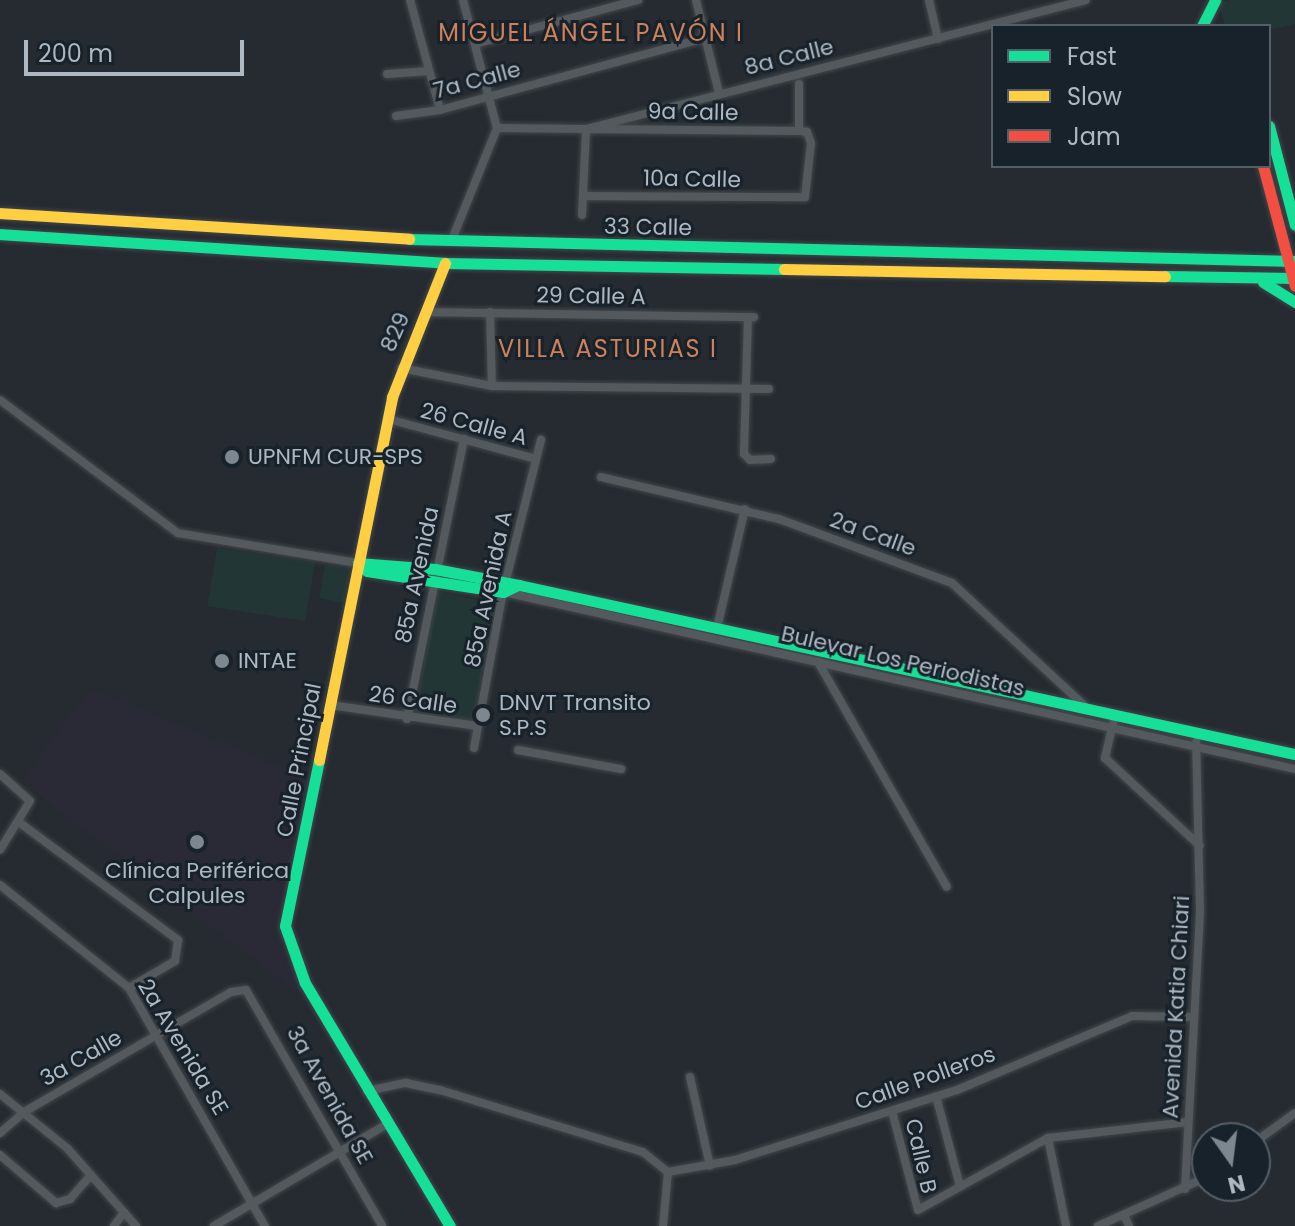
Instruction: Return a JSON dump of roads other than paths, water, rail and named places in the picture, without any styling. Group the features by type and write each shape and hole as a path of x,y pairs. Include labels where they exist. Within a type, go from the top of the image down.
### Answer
{"main road":[{"path":"1203,24 1215,0"},
{"path":"1271,134 1295,225"},
{"path":"1264,168 1292,261 1294,281"},
{"name":"33 Calle","path":"0,213 451,242 1292,261"},
{"name":"33 Calle","path":"0,234 445,263 1294,281"},
{"name":"829","path":"388,419 401,368 445,263"},
{"path":"1244,278 1270,284 1295,302"},
{"name":"Calle Principal","path":"388,419 285,926 295,964 367,1091 450,1226"},
{"name":"Bulevar Los Periodistas","path":"358,563 367,571 434,574 504,587 519,585 717,628 818,656 1088,709 1295,754"}],"street":[{"path":"410,0 440,110"},
{"path":"451,242 497,128 463,0"},
{"path":"475,44 638,0"},
{"path":"696,0 719,93"},
{"path":"929,0 938,39"},
{"name":"8a Calle","path":"995,24 1086,0"},
{"name":"8a Calle","path":"497,128 586,129 991,25"},
{"name":"7a Calle","path":"396,116 440,110 705,38"},
{"path":"387,74 429,71"},
{"path":"799,84 799,131"},
{"path":"582,215 586,129"},
{"name":"9a Calle","path":"586,129 799,131"},
{"name":"10a Calle","path":"583,196 800,199 808,194 811,143 807,132 799,131"},
{"name":"29 Calle A","path":"426,312 751,317 745,389"},
{"path":"490,312 492,386"},
{"path":"401,368 492,386 769,389"},
{"path":"745,389 744,454 750,460 771,459"},
{"name":"Bulevar Los Periodistas","path":"0,400 178,533 358,563"},
{"name":"26 Calle A","path":"388,419 536,459"},
{"name":"85a Avenida","path":"407,719 434,574 464,439"},
{"name":"85a Avenida A","path":"474,748 504,587 541,440"},
{"name":"2a Calle","path":"601,477 745,509 952,583 1088,709"},
{"path":"717,628 745,509"},
{"name":"Bulevar Los Periodistas","path":"504,587 818,656 1295,769"},
{"path":"818,656 947,887"},
{"name":"26 Calle","path":"330,705 407,719 478,726"},
{"path":"1115,715 1105,758 1200,846"},
{"name":"Avenida Katia Chiari","path":"1185,1189 1200,846 1197,733"},
{"path":"518,750 621,769"},
{"path":"0,774 29,795 20,823 0,850"},
{"path":"20,823 173,935 180,953 169,967 129,988"},
{"name":"2a Avenida SE","path":"0,885 129,988 265,1226"},
{"name":"3a Calle","path":"0,1133 24,1112 239,991"},
{"name":"3a Avenida SE","path":"239,991 251,994 382,1226"},
{"name":"Calle Polleros","path":"668,1172 710,1166 892,1111 1132,1016 1191,1017"},
{"path":"690,1077 710,1166"},
{"path":"367,1091 406,1083 440,1090 643,1152 668,1172 663,1226"},
{"path":"0,1094 24,1112 91,1175 136,1226"},
{"path":"936,1096 960,1186 1048,1138 1188,1122"},
{"name":"Calle B","path":"892,1111 916,1209 960,1186"},
{"path":"1271,1130 1295,1113"},
{"path":"214,1226 387,1124"},
{"path":"1048,1138 1066,1226"},
{"path":"0,1155 56,1203 70,1199 91,1175"},
{"path":"1098,1226 1191,1186"},
{"path":"114,1226 124,1212"},
{"path":"1124,1215 1129,1226"}],"place":[{"name":"UPNFM CUR-SPS","path":"232,457"},
{"name":"INTAE","path":"222,661"},
{"name":"DNVT Transito S.P.S","path":"483,715"},
{"name":"Clínica Periférica Calpules","path":"197,842"}],"district":[{"name":"MIGUEL ÁNGEL PAVÓN I","path":"591,33"},
{"name":"VILLA ASTURIAS I","path":"608,349"}]}
